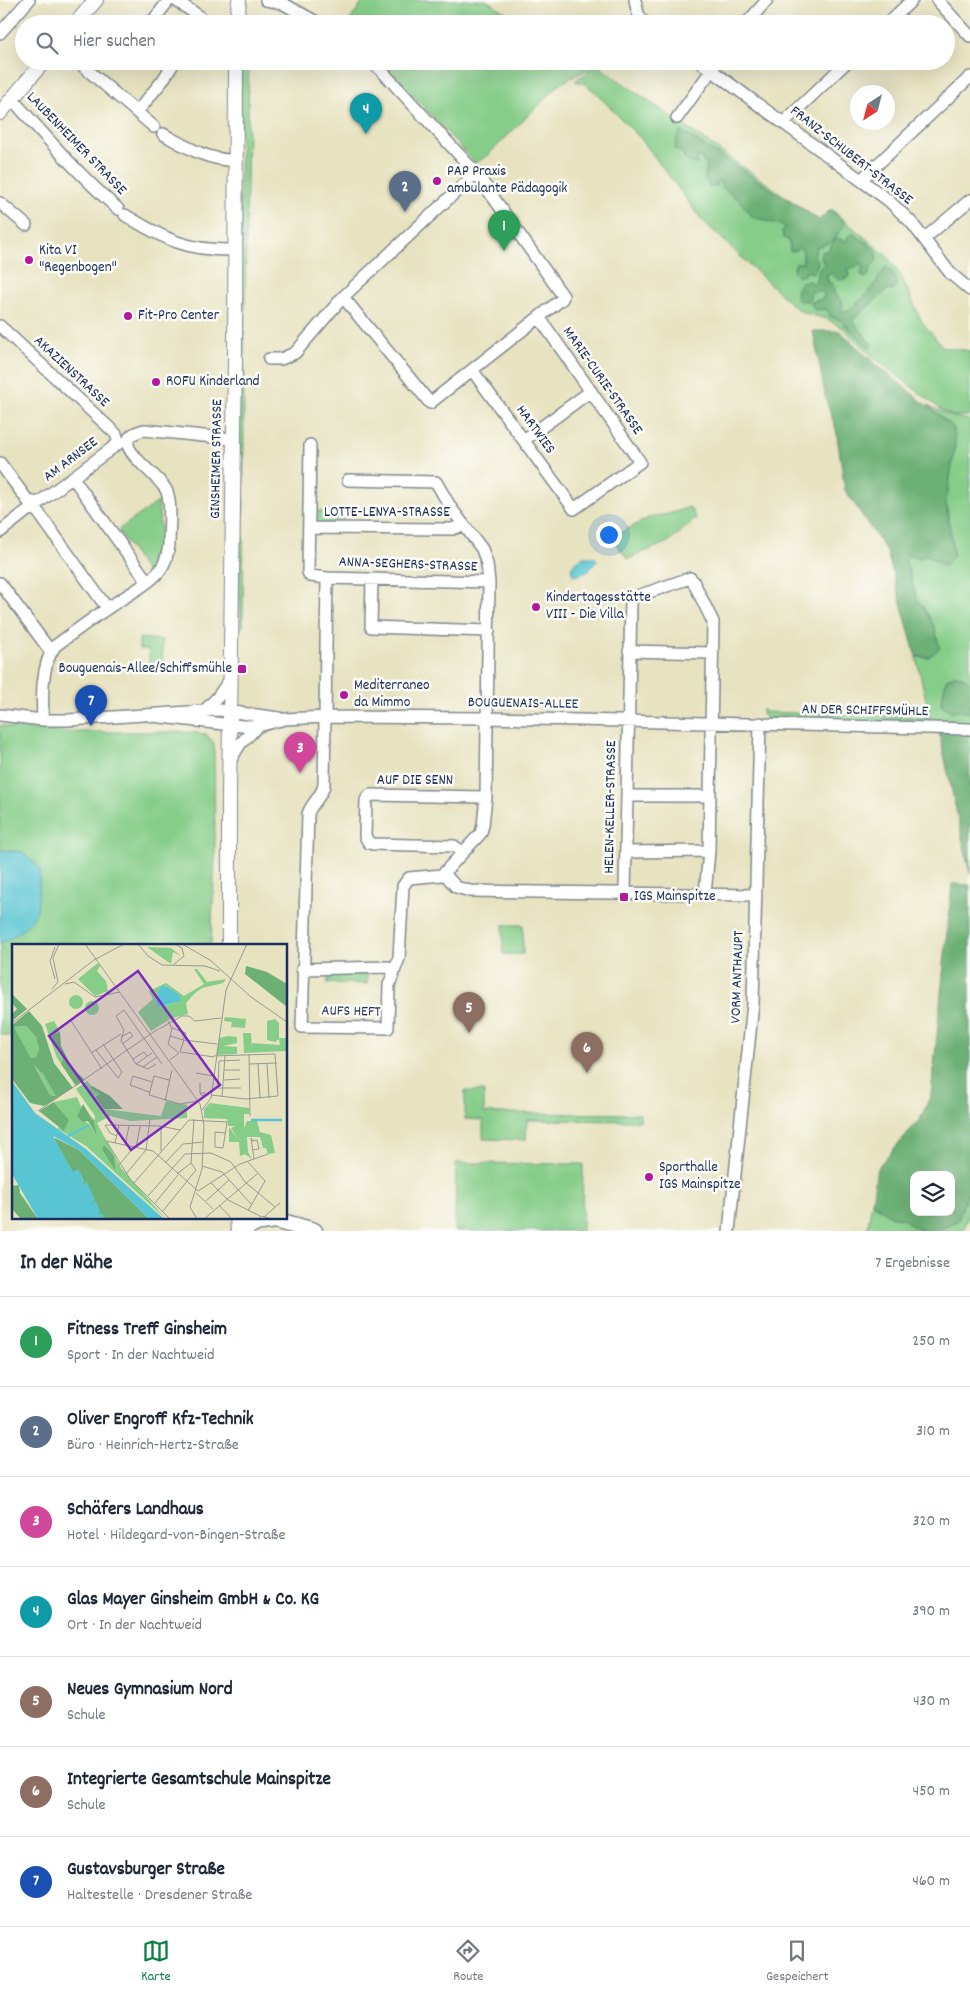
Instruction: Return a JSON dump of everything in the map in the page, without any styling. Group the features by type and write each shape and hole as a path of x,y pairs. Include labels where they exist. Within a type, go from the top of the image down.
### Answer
{"highway":[{"path":"239,1231 254,1223 272,1219 314,1231"}],"main road":[{"path":"83,15 96,0"},
{"path":"238,15 239,0"},
{"path":"0,114 36,70"},
{"name":"GINSHEIMER STRASSE","path":"229,944 236,70"},
{"path":"237,1218 239,1231"}],"street":[{"path":"16,15 29,0"},
{"path":"157,15 169,0"},
{"path":"175,0 198,15"},
{"path":"266,0 282,3 304,15"},
{"path":"636,0 639,15"},
{"path":"754,15 767,0"},
{"path":"896,15 912,0"},
{"path":"939,1 951,15"},
{"path":"0,33 15,16"},
{"path":"955,19 970,36"},
{"path":"88,70 158,130 198,152 216,158 235,160"},
{"path":"137,112 164,80 170,70"},
{"path":"343,297 430,403 540,317 562,299 563,296 476,173 381,70"},
{"path":"677,118 711,70"},
{"name":"FRANZ-SCHUBERT-STRASSE","path":"719,70 784,122 888,200 912,222 950,273 970,290"},
{"path":"784,122 839,70"},
{"path":"861,180 970,78"},
{"name":"LAUBENHEIMER STRASSE","path":"12,99 54,147 97,191 122,212 149,230 179,244 234,250"},
{"path":"269,359 282,359 296,353 343,297 476,173"},
{"path":"924,238 970,200"},
{"path":"0,203 26,225"},
{"name":"MARIE-CURIE-STRASSE","path":"540,317 640,462 574,509"},
{"name":"AKAZIENSTRASSE","path":"0,326 116,434 129,451 157,478 166,490 169,500 168,547 162,568 147,581 56,646 51,652"},
{"name":"HARTWIES","path":"472,370 574,509"},
{"path":"524,440 591,391"},
{"path":"123,443 132,435 144,430 233,439"},
{"name":"AM ARNSEE","path":"0,532 123,443"},
{"path":"310,445 310,576 327,578 324,785 321,794 311,805 308,814 302,969 388,967 394,969 399,958 403,886 409,878 439,876 444,873 481,833 484,825 489,631 487,564 482,549 436,482 348,480"},
{"path":"0,463 28,501 37,505 42,516 107,608"},
{"path":"73,478 147,581"},
{"name":"LOTTE-LENYA-STRASSE","path":"309,528 452,530 464,525"},
{"name":"ANNA-SEGHERS-STRASSE","path":"327,578 488,582"},
{"name":"HELEN-KELLER-STRASSE","path":"625,893 631,600 690,578 693,580 713,622 712,653"},
{"path":"372,579 371,627 489,631"},
{"path":"0,583 51,652 46,665 42,706 43,720"},
{"path":"629,651 712,653 708,851 705,894"},
{"path":"204,711 217,698 231,678"},
{"path":"0,715 43,720 77,720 204,711 230,718"},
{"path":"152,716 230,718"},
{"name":"BOUGUENAIS-ALLEE","path":"230,718 258,726 286,719"},
{"name":"BOUGUENAIS-ALLEE","path":"230,718 488,718 760,723"},
{"name":"AN DER SCHIFFSMÜHLE","path":"760,723 970,729"},
{"name":"VORM ANTHAUPT","path":"729,1231 753,1004 760,723"},
{"path":"229,762 240,744 258,726"},
{"name":"AUF DIE SENN","path":"463,852 454,846 373,844 369,842 365,836 366,800 370,795 486,796"},
{"path":"626,796 709,796"},
{"path":"626,852 708,851"},
{"path":"444,873 456,887 470,891 755,895"},
{"name":"AUFS HEFT","path":"302,969 302,1027 388,1028 389,986 394,969"}],"green space":[{"path":"364,0 486,0 510,15 353,15"},
{"path":"241,70 249,70 244,359 239,359"},
{"path":"390,70 586,70 561,83 486,157 475,163"},
{"path":"590,70 604,70 819,220 831,209 888,257 902,278 922,322 943,347 970,351 970,416 954,416 943,411 873,357 843,328 827,319 802,312 791,304 702,220 642,140 585,84 575,81","holes":["681,131 819,221 820,244 816,248 814,256 793,271 796,263 803,263 803,251 799,247 790,251 789,241 783,237 785,228 782,225 765,221 722,187 719,181 705,178 708,163 702,157 684,158","853,234 877,251 872,266 863,269 858,261 848,269 826,275 828,282 843,304 842,311 849,311 873,288 886,267 893,290 887,290 852,320 872,345 854,333 826,309 816,310 812,306 812,302 823,299 824,294 821,291 811,292 809,298 807,281 815,284 818,271 824,264 828,250 836,239 848,241"]},
{"path":"681,131 819,220 831,210 844,222 844,227 833,240 816,248 814,256 818,262 812,273 807,271 804,275 797,277 793,271 796,263 803,263 803,251 799,248 795,251 790,251 789,241 783,237 782,231 785,228 782,225 752,217 741,202 722,187 719,181 716,182 716,186 709,187 705,178 707,163 703,163 702,157 697,156 697,164 689,163 684,154 675,149 677,138"},
{"path":"853,234 877,251 876,262 868,276 864,278 860,272 863,269 859,262 857,266 848,269 850,275 845,279 838,280 832,273 826,275 828,282 833,284 834,292 843,304 842,311 849,311 860,301 886,267 893,273 897,285 893,290 887,290 852,320 872,345 870,349 841,320 831,317 826,309 815,310 812,302 823,299 824,294 821,291 811,292 809,301 799,301 796,298 797,289 801,282 807,281 815,284 818,271 824,264 821,258 822,252 828,250 836,238 847,241 848,236"},
{"path":"813,331 840,331 869,358 954,428 955,446 946,503 954,556 944,566 927,555 919,558 909,556 905,560 917,599 934,626 940,648 929,657 916,657 887,552 845,490 836,429 826,400"},
{"path":"239,364 244,364 243,627 241,628 238,563"},
{"path":"928,405 948,415 970,420 970,683 963,676 954,675 946,680 941,704 951,711 970,712 970,724 766,719 762,714 762,709 765,712 930,717 916,657 929,657 924,608 917,600 909,570 904,560 909,556 919,558 927,555 935,561 954,556 946,503 955,446 954,428"},
{"path":"158,502 160,550 153,566 146,572 118,530"},
{"path":"690,507 696,519 668,542 628,559 611,538 650,517"},
{"path":"315,511 343,511 343,525 315,525"},
{"path":"139,638 162,640 163,666 149,665 149,650 139,649"},
{"path":"954,675 963,676 970,683 970,712 951,711 941,704 946,680"},
{"path":"0,725 65,732 188,732 206,734 214,743 215,854 211,944 12,944 12,1037 0,1034 0,943 22,852 0,850"},
{"path":"970,731 970,874 939,732"},
{"path":"952,884 970,885 970,1185 958,1220 937,1231 925,1231 911,1225 904,1219 890,1216 872,1202 877,1168 920,1119 931,1095"},
{"path":"503,925 523,925 523,954 503,954"},
{"path":"368,971 367,984 327,983 330,972"},
{"path":"465,1091 484,1091 484,1113 640,1114 640,1121 527,1120 526,1140 483,1139 483,1120 465,1119"},
{"path":"456,1163 583,1164 582,1231 455,1231"},
{"path":"970,1185 970,1210 963,1231 938,1231 958,1220"},
{"path":"872,1202 890,1216 904,1219 911,1225 925,1231 867,1231"}],"water":[{"path":"583,557 594,557 597,560 587,572 581,575 573,575 571,569 575,562"},
{"path":"0,850 22,852 40,869 38,904 35,915 22,930 0,943"}],"place":[{"name":"Glas Mayer Ginsheim GmbH & Co. KG","path":"366,134"},
{"name":"PAP Praxis ambulante Pädagogik","path":"437,181"},
{"name":"Oliver Engroff Kfz-Technik","path":"405,212"},
{"name":"Fitness Treff Ginsheim","path":"504,251"},
{"name":"Kita VI \"Regenbogen\"","path":"29,260"},
{"name":"Fit-Pro Center","path":"128,316"},
{"name":"ROFU Kinderland","path":"156,382"},
{"name":"Kindertagesstätte VIII - Die Villa","path":"536,607"},
{"name":"Bouguenais-Allee/Schiffsmühle","path":"242,669"},
{"name":"Mediterraneo da Mimmo","path":"344,695"},
{"name":"Gustavsburger Straße","path":"91,726"},
{"name":"Schäfers Landhaus","path":"300,773"},
{"name":"IGS Mainspitze","path":"624,897"},
{"name":"Neues Gymnasium Nord","path":"469,1033"},
{"name":"Integrierte Gesamtschule Mainspitze","path":"587,1073"},
{"name":"Sporthalle IGS Mainspitze","path":"649,1177"}]}
